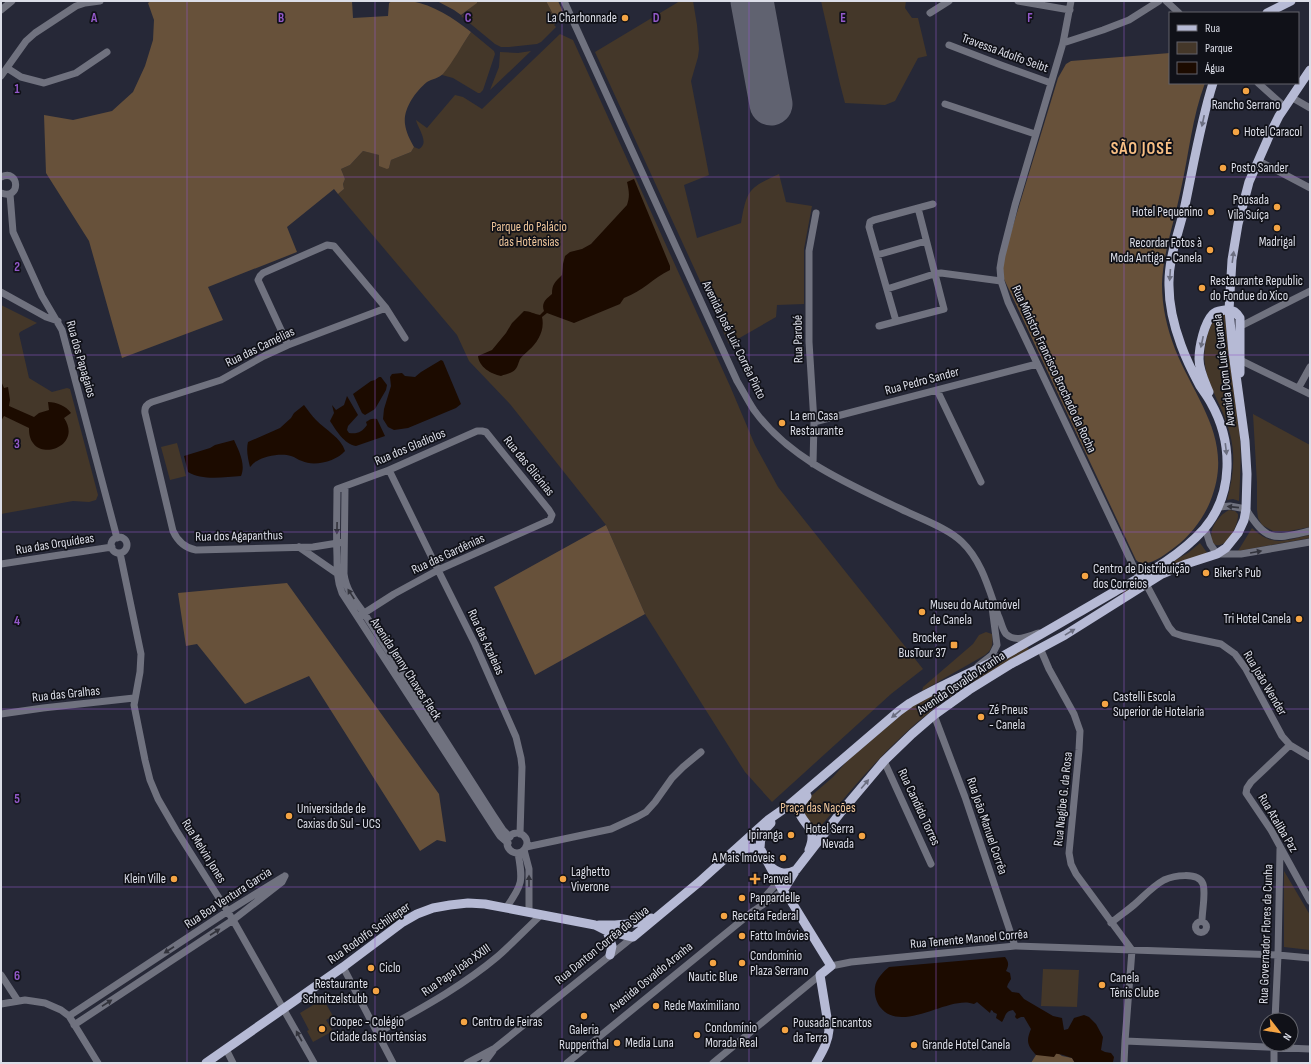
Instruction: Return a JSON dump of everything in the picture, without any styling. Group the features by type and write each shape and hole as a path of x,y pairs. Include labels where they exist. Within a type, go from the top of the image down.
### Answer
{"main road":[{"path":"1269,12 1292,1"},
{"name":"Avenida Dom Luís Guanela","path":"1217,554 1226,548 1238,533 1244,520 1246,509 1247,474 1245,441 1233,353 1229,310 1232,260 1238,224 1249,182 1270,134 1291,97 1310,70"},
{"name":"Avenida Dom Luís Guanela","path":"1205,528 1219,507 1226,483 1227,448 1212,404 1200,386 1182,347 1174,325 1170,306 1169,285 1170,262 1184,212 1203,119 1213,84"},
{"path":"1212,404 1200,368 1199,359 1200,345 1208,322 1212,315 1218,311 1234,311 1238,313 1240,318 1239,392"},
{"path":"831,966 791,901 783,891 760,848 760,842 764,832 788,806 910,703 1008,652 1138,578 1177,554 1205,528"},
{"name":"Avenida Osvaldo Aranha","path":"783,891 796,870 841,812 884,761 934,715 969,690 1065,635 1146,584 1175,568 1217,554"},
{"path":"1040,648 1039,644 1044,638 1084,610"},
{"path":"806,858 813,838 810,828 798,810 799,806 825,775"},
{"path":"788,806 803,819"},
{"name":"Rua Danton Corrêa da Silva","path":"633,937 723,861 764,823 788,806"},
{"path":"810,828 816,831 822,830 841,812"},
{"name":"Rua Danton Corrêa da Silva","path":"723,861 736,852 748,848 760,848"},
{"path":"771,867 782,874 791,873 796,870"},
{"name":"Rua Rodolfo Schilieper","path":"206,1063 343,967 403,922 417,914 433,908 468,903 484,904 595,925 629,924 658,916"},
{"name":"Rua Rodolfo Schilieper","path":"595,925 607,931 633,937"},
{"path":"607,931 612,946 610,955"},
{"name":"Rua Tenente Manoel Corrêa","path":"820,975 831,966"},
{"path":"816,1063 828,1038 829,1030 820,975"}],"street":[{"path":"1,10 12,1"},
{"path":"1,76 29,38 46,25 74,4 100,1"},
{"name":"Avenida José Luiz Corrêa Pinto","path":"564,1 737,381 754,410 764,423 792,449 813,464 844,482 954,535 968,548 980,566 1004,632 1008,636 1019,639 1046,630"},
{"path":"930,13 950,1"},
{"path":"1018,1 1070,10"},
{"name":"Rua Ministro Francisco Brochado da Rocha","path":"1071,1 1063,43 1014,205 1002,256 1000,268 1001,281 1008,302 1138,578"},
{"path":"1063,43 1129,20 1159,1"},
{"path":"1166,1 1178,12"},
{"name":"Travessa Adolfo Seibt","path":"950,45 1051,83"},
{"path":"7,68 21,77 44,83 76,73 107,52"},
{"path":"1259,84 1285,107"},
{"path":"1291,97 1310,108"},
{"path":"945,104 1035,134"},
{"path":"1258,161 1310,188"},
{"name":"Rua dos Papagaios","path":"1,177 4,175 10,176 15,180 16,186 10,194 13,232 42,296 58,321 63,334 117,538"},
{"path":"1,193 10,194"},
{"path":"896,321 869,227 870,222 933,204"},
{"path":"878,326 944,309 918,208"},
{"name":"Rua Parobé","path":"813,464 814,422 809,342 809,252 816,214"},
{"path":"877,255 926,241"},
{"path":"288,345 258,280 263,273 327,245 334,246 386,308 405,338"},
{"path":"887,289 941,273 1001,281"},
{"path":"1241,326 1310,291"},
{"path":"1,292 46,317 58,321"},
{"path":"30,308 38,305 42,296"},
{"name":"Rua das Camélias","path":"145,408 152,402 221,380 264,356 288,345 386,308"},
{"path":"1240,360 1310,394"},
{"name":"Rua Pedro Sander","path":"814,422 1037,364"},
{"path":"1299,388 1310,368"},
{"path":"937,390 981,482"},
{"name":"Rua dos Agapanthus","path":"145,408 145,414 173,531 180,543 196,550 320,546 340,542"},
{"name":"Rua dos Gladiolos","path":"337,489 389,470 477,432 484,431"},
{"name":"Rua das Glicínias","path":"484,431 490,435 549,510 552,515 551,518"},
{"name":"Rua das Azaleias","path":"389,470 475,644 516,737 522,767 520,834"},
{"name":"Avenida Jenny Chaves Fleck","path":"340,542 345,487"},
{"name":"Avenida Jenny Chaves Fleck","path":"337,489 341,574 348,590 361,615 496,830 500,836 509,840"},
{"path":"1219,507 1230,506 1246,509 1260,528 1270,536 1278,537 1310,531"},
{"name":"Rua das Gardênias","path":"361,615 394,594 438,570 549,521 551,518"},
{"path":"1205,528 1210,544 1217,554 1242,554 1310,542"},
{"path":"117,538 125,540 127,545 125,550 120,553 115,551 112,547 113,541 117,538"},
{"name":"Rua das Orquídeas","path":"1,564 112,547"},
{"path":"298,547 341,574"},
{"path":"120,553 141,654 140,672 134,698"},
{"name":"Rua João Wender","path":"1146,584 1169,627 1174,633 1221,644 1235,654 1246,669 1282,736 1290,745 1310,757"},
{"name":"Avenida José Luiz Corrêa Pinto","path":"973,671 992,655 997,645 990,593"},
{"name":"Rua Nagibe G. da Rosa","path":"1040,648 1049,669 1074,714 1080,731 1069,853 1071,864 1076,874 1132,950"},
{"name":"Rua das Gralhas","path":"1,714 134,698"},
{"name":"Rua Melvin Jones","path":"134,698 138,729 150,780 158,799 176,830 234,920 314,1063"},
{"name":"Rua João Manuel Corrêa","path":"934,715 967,804 1015,946"},
{"name":"Rua Ataliba Paz","path":"1290,745 1251,782 1246,791 1271,830 1280,849 1310,901"},
{"path":"506,908 521,884 523,850 526,839 520,834 513,834 509,840 508,846 512,851 523,850 611,829 646,812 672,778 700,752"},
{"name":"Rua Candido Torres","path":"884,761 931,864"},
{"name":"Rua Governador Flores da Cunha","path":"1275,1012 1280,849"},
{"path":"523,850 529,869 529,912"},
{"path":"1111,923 1165,880 1189,875 1195,877 1202,883 1204,889 1202,921"},
{"name":"Rua Boa Ventura Garcia","path":"69,1016 228,911 284,876 282,882 234,920 74,1025"},
{"name":"Avenida Osvaldo Aranha","path":"752,912 778,882"},
{"name":"Avenida Osvaldo Aranha","path":"567,1063 752,912 783,891"},
{"name":"Rua Papa João XXIII","path":"377,1033 423,1008 460,985 497,957 541,915"},
{"name":"Rua Danton Corrêa da Silva","path":"467,1063 495,1048 633,937"},
{"name":"Rua Tenente Manoel Corrêa","path":"831,966 851,962 1015,946 1278,955 1310,958"},
{"path":"1124,1063 1132,950"},
{"path":"343,967 393,1063"},
{"path":"1,975 18,1001"},
{"name":"Rua Tenente Manoel Corrêa","path":"713,1063 820,975"},
{"path":"1,1004 18,1001 32,1001 57,1008 69,1016 98,1063"},
{"path":"87,1005 92,1013"},
{"path":"1125,1041 1259,1045"},
{"name":"Rua Danton Corrêa da Silva","path":"483,1063 495,1048"},
{"path":"1299,1048 1310,1049"},
{"path":"226,1049 232,1062"},
{"path":"1274,1052 1274,1063"},
{"path":"483,1063 485,1054"}],"green space":[{"path":"477,1 546,1 557,22 554,25 556,27 537,44 501,47 495,44 461,16"},
{"path":"680,1 693,1 697,25 699,49 691,81 709,175 684,185 697,238 741,223 745,203 751,191 761,183 779,174 786,202 812,206 804,249 804,304 777,305 776,317 729,344 595,52"},
{"path":"821,1 906,1 905,8 912,18 918,18 927,56 918,58 895,101 885,105 845,103"},
{"path":"471,32 494,51 495,54 483,90 480,93 453,78 442,75"},
{"name":"Parque do Palácio das Hotênsias","path":"560,34 573,40 730,386 755,445 778,487 923,669 891,694 772,802 745,772 645,614 606,525 510,404 469,361 457,335 338,194 344,189 343,184 345,179 341,169 350,165 363,151 380,155 389,168 391,160 411,152 414,147 419,149 422,146 423,140 416,120 427,128 455,95 463,97 482,109"},
{"path":"531,51 490,90 499,67 500,52 518,53"},
{"path":"1,305 37,323 19,334 29,378 52,392 67,388 70,389 98,495 96,500 89,502 73,501 1,514"},
{"path":"1225,313 1227,342 1240,437 1239,501 1233,499 1227,500 1233,467 1232,443 1222,410 1208,378 1204,354 1206,341 1213,321 1217,316"},
{"path":"1253,414 1310,445 1310,527 1289,531 1273,531 1262,525 1258,518"},
{"path":"177,443 186,476 170,480 161,447"},
{"path":"1229,510 1235,511 1238,514 1235,529 1225,543 1215,545 1211,536 1213,527 1218,519"},
{"path":"1252,528 1266,538 1273,540 1280,541 1310,535 1310,538 1238,551"},
{"path":"1200,543 1208,554 1123,595 1122,593 1145,577 1188,553"},
{"path":"986,632 992,634 992,646 988,653 922,691 923,687 973,644 979,635"},
{"name":"Praça das Nações","path":"1027,646 1029,650 966,686 931,711 886,751 821,826 817,827 811,824 802,810 804,802 833,777 848,760 913,705"},
{"path":"1284,871 1310,915 1310,950 1284,947"},
{"path":"1043,969 1079,970 1077,1007 1041,1006"},
{"path":"323,999 333,1016 326,1020 333,1031 313,1042 307,1031 309,1030 300,1013"}],"shaded area":[{"path":"151,1 352,1 353,18 388,16 389,3 392,1 409,1 435,9 450,17 471,32 443,74 440,77 427,82 414,96 408,107 405,124 408,136 414,147 411,152 391,160 389,168 387,169 379,166 379,155 363,151 350,165 341,169 345,179 343,184 344,189 338,194 334,189 287,227 297,252 208,287 223,320 122,358 89,241 46,173 44,115 73,120 112,111 133,92 145,66 153,40 154,20 148,3"},
{"path":"437,1 477,1 477,3 461,15"},
{"path":"546,1 558,1 565,16 557,22"},
{"path":"1169,53 1169,84 1205,84 1194,122 1179,201 1165,260 1162,284 1167,325 1175,349 1202,405 1216,441 1218,460 1217,480 1207,508 1200,521 1186,538 1161,557 1145,563 1140,563 1136,560 1004,279 1002,262 1058,78 1066,64 1071,61"},
{"path":"606,525 645,614 535,675 494,587"},
{"path":"287,583 439,794 446,842 437,840 420,851 309,676 245,704 197,644 186,646 178,593"},
{"path":"1058,1053 1062,1056 1072,1058 1075,1063 1031,1063 1036,1055"}],"water":[{"path":"634,179 670,266 670,270 637,292 624,298 620,304 574,323 547,313 542,317 542,331 538,339 520,359 514,371 501,376 493,374 483,367 478,356 492,350 512,323 524,311 540,315 544,311 543,306 545,301 552,294 554,283 562,275 565,256 570,252 582,249 591,244 627,205 629,194 627,182"},
{"path":"441,360 443,361 461,404 456,408 408,428 394,430 388,427 383,419 384,409 391,386 390,377 392,374 402,373 405,376 415,377"},
{"path":"381,377 387,385 386,390 375,409 365,415 362,413 353,394"},
{"path":"1,381 4,388 8,387 10,400 9,406 34,417 39,413 49,410 48,402 67,408 71,413 64,418 68,429 67,438 62,445 54,449 45,450 37,447 31,440 29,428 4,416 1,421"},
{"path":"347,396 358,415 348,426 347,430 349,433 360,432 367,425 366,422 371,419 377,419 385,436 356,446 348,443 341,436 330,421 334,413 332,405 336,410 344,405"},
{"path":"304,405 316,420 337,438 345,451 337,458 319,463 307,463 287,455 268,456 255,462 250,467 247,451 248,442 280,428"},
{"path":"234,440 240,453 243,467 241,476 221,478 200,477 188,472 184,456"},
{"path":"1005,957 1008,964 1006,971 1010,973 1011,979 1007,987 1012,992 1019,993 1024,999 1053,1016 1062,1018 1064,1030 1068,1029 1074,1018 1084,1015 1089,1017 1096,1024 1103,1037 1101,1050 1111,1053 1114,1057 1113,1062 1075,1063 1072,1058 1058,1054 1054,1057 1036,1055 1028,1043 1028,1037 1031,1029 1024,1017 1017,1019 1015,1017 1016,1014 1013,1010 1007,1013 1002,1022 996,1018 997,1014 991,1010 990,1013 977,1002 974,1004 964,1002 952,1004 913,1016 901,1017 889,1014 880,1007 876,1000 875,987 877,981 889,967"}],"runway":[{"path":"752,1 771,104"}],"place":[{"name":"La Charbonnade","path":"625,18"},
{"name":"Rancho Serrano","path":"1246,91"},
{"name":"Hotel Caracol","path":"1236,132"},
{"name":"Posto Sander","path":"1223,168"},
{"name":"Pousada Vila Suíça","path":"1277,207"},
{"name":"Hotel Pequenino","path":"1211,212"},
{"name":"Madrigal","path":"1277,228"},
{"name":"Recordar Fotos à Moda Antiga - Canela","path":"1210,250"},
{"name":"Restaurante Republic do Fondue do Xico","path":"1202,288"},
{"name":"La em Casa Restaurante","path":"782,423"},
{"name":"Biker's Pub","path":"1206,573"},
{"name":"Centro de Distribuição dos Correios","path":"1085,576"},
{"name":"Museu do Automóvel de Canela","path":"922,612"},
{"name":"Tri Hotel Canela","path":"1299,619"},
{"name":"Brocker BusTour 37","path":"954,645"},
{"name":"Castelli Escola Superior de Hotelaria","path":"1105,704"},
{"name":"Zé Pneus - Canela","path":"981,717"},
{"name":"Universidade de Caxias do Sul - UCS","path":"289,816"},
{"name":"Ipiranga","path":"791,835"},
{"name":"Hotel Serra Nevada","path":"862,836"},
{"name":"A Mais Imóveis","path":"783,858"},
{"name":"Klein Ville","path":"174,879"},
{"name":"Laghetto Viverone","path":"563,879"},
{"name":"Panvel","path":"755,879"},
{"name":"Pappardelle","path":"742,898"},
{"name":"Receita Federal","path":"724,916"},
{"name":"Fatto Imóvies","path":"742,936"},
{"name":"Nautic Blue","path":"713,963"},
{"name":"Condomínio Plaza Serrano","path":"742,963"},
{"name":"Ciclo","path":"371,968"},
{"name":"Canela Tênis Clube","path":"1102,985"},
{"name":"Restaurante Schnitzelstubb","path":"376,991"},
{"name":"Rede Maximiliano","path":"656,1006"},
{"name":"Galeria Ruppenthal","path":"584,1016"},
{"name":"Centro de Feiras","path":"464,1022"},
{"name":"Coopec - Colégio Cidade das Hortênsias","path":"322,1029"},
{"name":"Pousada Encantos da Terra","path":"785,1030"},
{"name":"Condomínio Morada Real","path":"697,1035"},
{"name":"Media Luna","path":"617,1043"},
{"name":"Grande Hotel Canela","path":"914,1045"}],"district":[{"name":"SÃO JOSÉ","path":"1142,149"}]}
